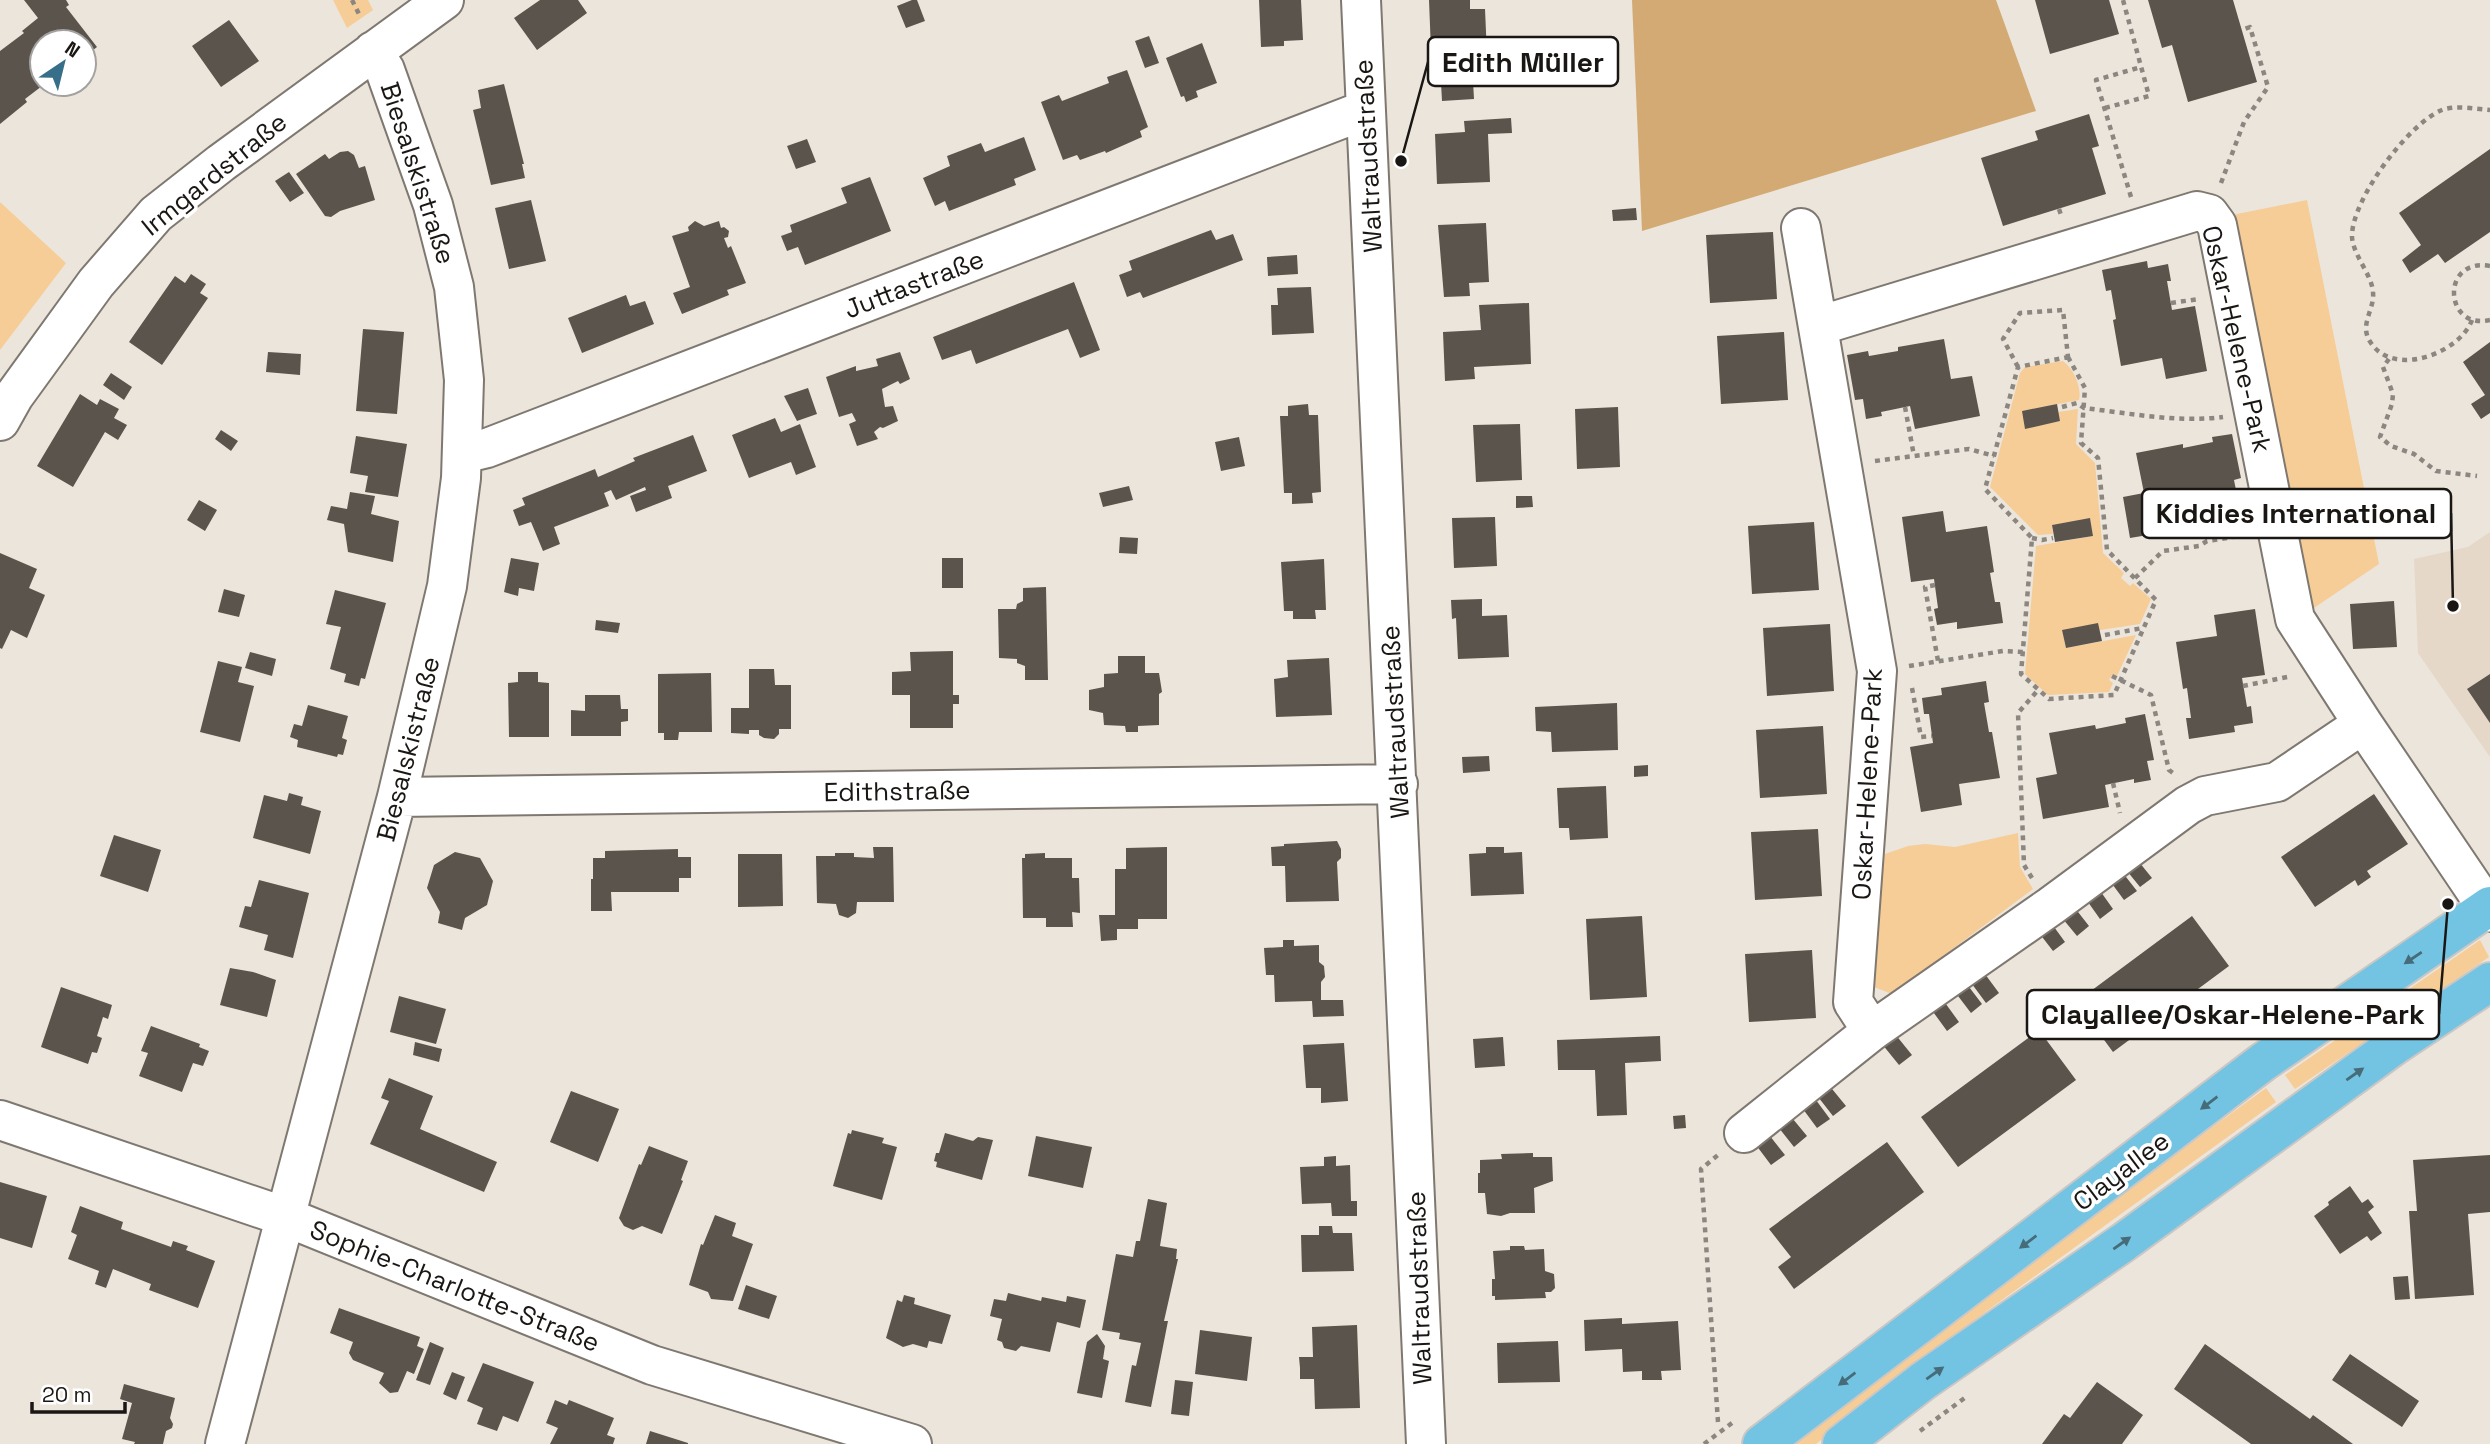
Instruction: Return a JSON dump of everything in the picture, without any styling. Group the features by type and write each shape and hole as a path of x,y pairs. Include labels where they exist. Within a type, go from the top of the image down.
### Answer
{"main road":[{"name":"Clayallee","path":"1762,1444 2263,1062 2489,909"},
{"path":"1842,1444 1923,1381 2124,1242 2395,1045 2490,982"}],"street":[{"name":"Irmgardstraße","path":"0,421 14,396 96,283 156,214 221,163 369,37 444,0"},
{"name":"Waltraudstraße","path":"1362,0 1426,1444"},
{"name":"Biesalskistraße","path":"225,1444 397,797 447,586 462,454 464,380 454,287 433,205 385,70 369,37"},
{"name":"Juttastraße","path":"462,454 500,443 1365,110"},
{"name":"Oskar-Helene-Park","path":"1818,326 2197,211 2209,214 2217,225 2295,619 2489,909"},
{"name":"Oskar-Helene-Park","path":"1801,228 1843,466 1893,668 1853,1002 1872,1031"},
{"path":"1744,1133 1872,1031 2188,805 2205,796 2277,782 2363,724"},
{"name":"Edithstraße","path":"397,797 1398,784"},
{"name":"Sophie-Charlotte-Straße","path":"0,1120 286,1217 652,1365 912,1444"}],"path":[{"path":"352,0 369,37"},
{"path":"2105,108 2149,96 2123,0"},
{"path":"2209,214 2244,122 2268,88 2250,27 2242,30"},
{"path":"2140,228 2096,80 2141,67"},
{"path":"2472,320 2468,332 2455,344 2432,355 2406,361 2389,359 2371,343 2365,325 2374,292 2352,237 2362,198 2385,162 2432,115 2446,109 2490,110"},
{"path":"2490,266 2470,267 2461,274 2453,295 2463,314 2472,320 2490,320"},
{"path":"2032,538 2021,674 2049,699 2114,695 2156,600 2107,550 2098,458 2081,443 2085,388 2068,357 2063,310 2020,313 2003,339 2018,367 1985,489 2032,538 2053,538"},
{"path":"2018,367 2068,357"},
{"path":"2389,359 2383,366 2393,394 2392,404 2379,437 2391,446 2414,454 2436,471 2477,476"},
{"path":"2062,407 2077,403 2084,408 2208,419 2255,413"},
{"path":"1905,407 1914,456"},
{"path":"1843,466 1969,449 1994,456"},
{"path":"2200,502 2207,541"},
{"path":"2135,578 2162,551 2278,530"},
{"path":"1935,585 1925,587 1938,661"},
{"path":"2105,635 2144,628"},
{"path":"1932,736 1921,737 1893,668 2003,651 2023,652"},
{"path":"2243,686 2328,669"},
{"path":"2112,676 2151,695 2169,770 2205,796"},
{"path":"2038,690 2018,713 2024,865 2051,905"},
{"path":"1718,1422 1701,1169 1744,1133"}],"shaded area":[{"path":"333,0 368,0 373,10 347,28"},
{"path":"1632,0 1996,0 2036,111 1642,231"},
{"path":"2307,200 2379,564 2305,614 2232,215"},
{"path":"0,202 66,263 0,350"},
{"path":"2063,361 2076,379 2079,400 2023,411 2025,428 2060,421 2058,412 2078,409 2076,444 2095,463 2103,553 2124,573 2121,578 2130,586 2133,583 2151,599 2140,624 2100,630 2062,630 2066,648 2136,635 2117,676 2113,674 2109,680 2113,683 2109,692 2048,695 2025,674 2036,546 2093,536 2090,519 2052,525 2053,534 2038,535 1990,487 2020,373 2025,367"},
{"path":"2490,532 2490,757 2418,653 2414,559 2468,547"},
{"path":"2018,833 2020,867 2033,889 1892,994 1874,987 1871,972 1882,855 1908,846 1925,844 1955,847"},
{"path":"2480,940 2489,957 2295,1089 2285,1075"},
{"path":"2266,1088 2276,1102 1988,1310 1816,1444 1787,1444 1974,1301"}],"building":[{"path":"24,0 66,0 69,5 66,7 82,28 28,28 27,102 0,124 0,51 24,33 22,31 38,18"},
{"path":"540,0 578,0 587,13 537,50 514,18"},
{"path":"917,0 925,21 906,28 897,6"},
{"path":"1259,0 1301,0 1303,40 1284,41 1284,46 1261,47"},
{"path":"1429,0 1470,0 1470,9 1485,9 1487,55 1473,55 1473,75 1432,77"},
{"path":"2035,0 2109,0 2119,34 2050,54"},
{"path":"2148,0 2233,0 2257,82 2188,102 2172,45 2162,48"},
{"path":"229,20 259,61 221,87 192,46"},
{"path":"1149,36 1159,63 1145,68 1135,41"},
{"path":"1202,43 1217,83 1196,91 1198,97 1186,102 1184,96 1181,97 1166,58"},
{"path":"1127,70 1148,127 1140,131 1142,137 1106,153 1105,151 1080,160 1077,155 1063,160 1041,102 1059,95 1062,101 1109,83 1107,77"},
{"path":"1473,81 1474,99 1442,101 1441,83"},
{"path":"504,84 525,178 491,185 473,110 481,108 478,90"},
{"path":"2089,114 2099,146 2092,148 2106,194 2003,226 1981,158 2038,140 2035,131"},
{"path":"1511,118 1512,133 1488,134 1490,182 1437,184 1435,134 1465,132 1464,121"},
{"path":"1024,137 1036,170 1014,179 1016,185 949,211 945,201 935,206 923,178 950,166 947,156 981,143 985,152"},
{"path":"807,139 816,162 796,169 787,146"},
{"path":"2490,149 2490,232 2445,263 2438,254 2410,273 2402,260 2421,245 2399,213"},
{"path":"348,151 354,155 359,168 365,166 375,200 340,211 331,217 325,216 296,174 325,154 329,159 340,152"},
{"path":"289,172 304,193 290,202 275,181"},
{"path":"870,177 891,231 805,265 798,247 787,251 781,236 792,232 790,225 847,203 841,188"},
{"path":"531,200 546,261 509,269 495,208"},
{"path":"1636,208 1637,220 1613,221 1612,210"},
{"path":"695,221 704,226 719,221 721,228 729,231 728,237 724,238 728,248 731,246 746,283 727,290 729,295 682,314 673,293 690,287 672,236 689,231 688,227"},
{"path":"1486,223 1489,282 1469,283 1470,296 1444,297 1438,225"},
{"path":"1211,230 1216,240 1233,234 1243,260 1143,298 1140,292 1127,297 1119,275 1132,270 1129,261"},
{"path":"1773,232 1777,299 1710,303 1706,235"},
{"path":"1297,255 1298,274 1268,276 1267,257"},
{"path":"2147,261 2148,268 2168,264 2171,281 2167,281 2172,310 2195,306 2207,371 2166,379 2162,358 2121,366 2111,290 2106,291 2102,270"},
{"path":"191,274 206,284 200,293 208,298 162,365 129,342 175,276 185,283"},
{"path":"1074,282 1100,350 1080,358 1068,329 976,364 971,350 942,360 933,337"},
{"path":"1311,287 1314,333 1272,335 1271,305 1278,305 1277,288"},
{"path":"626,295 630,306 645,301 654,324 582,353 568,318"},
{"path":"1529,303 1531,364 1474,367 1475,379 1445,381 1443,332 1481,330 1479,305"},
{"path":"363,329 404,332 397,414 356,411"},
{"path":"1784,332 1788,400 1721,404 1717,336"},
{"path":"1944,339 1951,379 1972,376 1980,416 1915,429 1910,406 1881,412 1882,416 1866,419 1863,399 1855,400 1847,355 1868,351 1869,356 1898,351 1898,347"},
{"path":"2490,342 2490,413 2481,419 2471,404 2485,395 2463,362"},
{"path":"268,352 301,354 300,375 266,372"},
{"path":"900,352 910,379 900,384 898,381 882,389 885,407 893,406 898,421 874,432 878,439 857,446 849,424 856,421 852,413 839,417 826,377 856,366 856,371 878,366 876,359"},
{"path":"111,373 132,387 124,400 103,385"},
{"path":"808,388 817,414 797,421 784,396"},
{"path":"80,394 97,405 100,399 119,409 114,418 127,425 118,440 105,432 73,487 37,466"},
{"path":"1308,404 1309,415 1318,415 1321,492 1312,493 1313,503 1292,504 1292,493 1284,493 1280,416 1288,416 1288,406"},
{"path":"2057,404 2060,421 2025,429 2022,411"},
{"path":"1618,407 1620,467 1577,469 1575,409"},
{"path":"775,418 781,432 800,424 816,467 796,475 791,462 749,478 732,435"},
{"path":"1520,424 1522,480 1476,482 1473,425"},
{"path":"221,430 238,441 231,451 215,439"},
{"path":"2232,434 2241,478 2234,480 2238,500 2221,503 2221,498 2192,504 2196,527 2130,538 2123,497 2144,493 2136,453 2183,444 2183,448 2213,442 2212,437"},
{"path":"693,435 707,471 668,486 672,498 636,512 630,496 646,490 645,487 616,500 611,490 604,493 609,506 554,527 560,544 543,551 531,522 519,526 513,510 525,505 522,498 595,469 598,477 635,461 633,458"},
{"path":"356,436 407,444 398,497 365,492 368,476 350,473"},
{"path":"1239,437 1245,466 1221,471 1215,442"},
{"path":"1129,486 1133,500 1103,507 1099,493"},
{"path":"350,492 375,496 371,514 399,521 393,562 348,552 344,524 327,520 331,506 347,509"},
{"path":"1516,496 1532,496 1533,507 1516,508"},
{"path":"199,500 217,510 205,531 187,520"},
{"path":"1943,511 1946,532 1987,526 1994,572 1990,573 1995,602 2000,602 2003,623 1957,629 1957,622 1937,625 1934,609 1938,608 1934,579 1911,582 1902,517"},
{"path":"1495,517 1497,566 1454,568 1452,518"},
{"path":"2090,518 2093,536 2055,542 2052,525"},
{"path":"1814,522 1819,590 1752,594 1748,526"},
{"path":"1120,537 1138,538 1137,554 1119,553"},
{"path":"0,553 37,569 29,588 45,595 27,638 11,630 2,649 0,648"},
{"path":"511,558 539,563 534,591 519,588 518,596 504,592"},
{"path":"942,558 963,558 963,588 942,588"},
{"path":"1324,559 1326,610 1315,610 1316,619 1293,619 1293,611 1284,611 1281,562"},
{"path":"1046,587 1048,680 1025,680 1025,666 1017,663 1017,659 999,658 998,609 1016,609 1017,604 1023,601 1023,588"},
{"path":"224,589 245,595 239,617 218,612"},
{"path":"335,590 386,603 365,679 361,678 359,686 344,682 346,674 330,669 341,627 326,624"},
{"path":"1482,599 1482,616 1507,615 1509,657 1458,659 1456,618 1452,619 1451,600"},
{"path":"2394,601 2397,647 2353,649 2350,604"},
{"path":"2255,609 2265,675 2242,678 2253,723 2234,726 2235,732 2189,739 2186,718 2191,718 2187,688 2183,689 2176,642 2217,636 2214,615"},
{"path":"596,620 620,623 618,633 595,630"},
{"path":"2098,623 2102,641 2066,648 2062,630"},
{"path":"1830,624 1834,691 1767,696 1763,628"},
{"path":"953,651 953,695 959,695 959,704 953,704 953,728 910,728 910,695 892,695 892,672 911,671 910,652"},
{"path":"250,652 276,659 272,676 245,668"},
{"path":"1118,656 1145,656 1145,673 1159,673 1162,692 1159,694 1159,725 1138,726 1138,732 1126,732 1125,726 1104,725 1103,713 1089,710 1089,690 1104,687 1104,674 1118,673"},
{"path":"1329,658 1332,715 1276,717 1274,679 1288,677 1287,660"},
{"path":"218,661 242,667 238,682 254,686 240,742 200,732"},
{"path":"749,669 774,669 775,685 791,685 791,729 779,729 779,734 774,739 759,735 759,730 749,730 749,734 731,733 731,708 749,708"},
{"path":"518,672 538,672 538,682 549,683 549,737 509,737 508,683 518,682"},
{"path":"711,673 712,732 679,732 678,740 664,740 664,733 658,733 658,674"},
{"path":"2490,674 2490,723 2467,689"},
{"path":"1986,681 1989,702 1984,703 2000,778 1959,784 1962,805 1921,812 1910,747 1933,743 1929,714 1924,714 1922,698 1942,695 1941,688"},
{"path":"585,695 620,695 621,709 628,709 628,721 621,722 621,736 571,736 571,710 585,711"},
{"path":"1617,703 1618,750 1552,752 1551,732 1536,731 1535,707"},
{"path":"308,705 348,716 342,738 347,740 343,755 338,754 337,757 297,747 298,740 290,737 294,724 302,726"},
{"path":"2145,714 2154,760 2147,761 2151,780 2134,783 2134,779 2105,785 2109,807 2043,819 2036,778 2057,774 2049,733 2095,725 2096,729 2126,723 2125,718"},
{"path":"1823,726 1827,794 1760,798 1756,730"},
{"path":"1489,756 1490,771 1463,773 1462,757"},
{"path":"1648,765 1648,776 1634,777 1634,766"},
{"path":"1606,786 1608,838 1570,840 1569,828 1559,828 1557,788"},
{"path":"289,793 303,797 301,805 321,811 310,854 253,838 264,795 287,801"},
{"path":"2374,794 2408,844 2367,871 2371,877 2358,886 2355,880 2315,907 2281,857"},
{"path":"1818,829 1822,896 1755,900 1751,832"},
{"path":"114,835 161,850 148,892 100,876"},
{"path":"1337,841 1341,849 1341,858 1337,862 1339,901 1286,902 1285,866 1272,866 1271,847"},
{"path":"873,847 893,847 894,902 857,902 856,913 848,918 839,915 836,904 817,903 816,856 854,853 854,857 874,858"},
{"path":"1167,847 1167,919 1138,919 1138,929 1117,929 1117,940 1101,941 1099,915 1115,915 1115,869 1126,869 1126,848"},
{"path":"1486,847 1504,847 1504,853 1522,852 1524,894 1471,896 1469,854 1486,853"},
{"path":"678,849 678,857 691,857 691,878 679,878 679,892 611,892 612,911 591,911 593,858 605,858 605,851"},
{"path":"455,852 480,858 493,881 487,905 465,918 462,930 438,923 440,912 427,888 434,865"},
{"path":"1045,853 1045,858 1072,858 1072,878 1079,878 1080,913 1072,912 1073,927 1046,927 1046,918 1023,918 1022,858 1025,858 1025,854"},
{"path":"738,854 782,854 783,906 738,907"},
{"path":"2135,857 2152,878 2140,887 2123,866"},
{"path":"2119,868 2137,891 2124,900 2107,877"},
{"path":"259,880 309,893 293,958 264,950 268,935 239,927 245,906 251,907"},
{"path":"2096,885 2113,909 2100,919 2083,895"},
{"path":"2071,903 2089,926 2077,936 2058,913"},
{"path":"1642,916 1647,997 1590,1000 1586,919"},
{"path":"2192,916 2229,966 2113,1052 2076,1002"},
{"path":"2049,920 2065,942 2053,951 2036,929"},
{"path":"1283,940 1294,940 1294,946 1319,945 1319,962 1324,966 1325,977 1321,982 1321,1000 1343,1000 1344,1016 1313,1017 1312,1001 1275,1002 1274,975 1266,975 1264,948 1283,947"},
{"path":"1812,950 1816,1018 1749,1022 1745,954"},
{"path":"230,968 276,980 267,1017 220,1005"},
{"path":"1982,970 1999,993 1986,1003 1969,980"},
{"path":"1966,983 1982,1004 1971,1013 1955,992"},
{"path":"61,987 112,1005 108,1019 103,1017 97,1036 102,1038 97,1053 92,1052 88,1064 41,1047"},
{"path":"399,996 446,1009 436,1044 390,1032"},
{"path":"1943,1000 1959,1022 1947,1031 1931,1009"},
{"path":"151,1026 200,1044 199,1047 209,1051 203,1066 193,1063 182,1092 139,1076 148,1053 141,1051"},
{"path":"2039,1030 2076,1080 1958,1167 1921,1117"},
{"path":"1895,1034 1912,1055 1899,1065 1882,1044"},
{"path":"1660,1036 1661,1061 1625,1063 1627,1115 1597,1116 1595,1070 1558,1070 1557,1040"},
{"path":"1503,1037 1505,1066 1475,1068 1473,1039"},
{"path":"415,1042 442,1049 439,1062 413,1055"},
{"path":"1344,1043 1348,1101 1321,1103 1321,1088 1306,1088 1303,1045"},
{"path":"389,1078 433,1096 420,1129 497,1162 484,1192 370,1144 389,1101 381,1098"},
{"path":"1828,1084 1846,1106 1833,1116 1815,1093"},
{"path":"571,1091 619,1109 598,1162 550,1142"},
{"path":"1813,1096 1830,1119 1817,1128 1800,1105"},
{"path":"1788,1113 1807,1136 1794,1147 1775,1123"},
{"path":"1685,1115 1686,1128 1674,1129 1673,1116"},
{"path":"852,1130 884,1138 882,1143 897,1147 882,1200 833,1186 848,1133 851,1134"},
{"path":"1766,1131 1785,1155 1771,1165 1753,1141"},
{"path":"945,1133 973,1141 978,1137 993,1140 982,1180 936,1167 936,1153 939,1153"},
{"path":"1036,1136 1092,1147 1083,1188 1028,1176"},
{"path":"1887,1142 1924,1192 1794,1289 1778,1267 1791,1257 1769,1229"},
{"path":"649,1146 688,1161 662,1234 642,1226 633,1230 624,1226 619,1218 639,1164 641,1165"},
{"path":"1533,1153 1533,1157 1552,1157 1553,1181 1534,1188 1535,1213 1510,1213 1501,1216 1487,1214 1485,1193 1478,1193 1480,1160 1502,1159 1501,1154"},
{"path":"2490,1155 2490,1212 2468,1214 2474,1295 2415,1299 2409,1211 2417,1211 2413,1160"},
{"path":"1336,1156 1336,1166 1350,1165 1351,1201 1357,1201 1357,1216 1332,1216 1331,1203 1302,1204 1300,1167 1324,1166 1324,1157"},
{"path":"0,1182 47,1196 32,1248 0,1238"},
{"path":"2350,1186 2362,1203 2368,1199 2374,1207 2368,1212 2382,1233 2371,1241 2367,1236 2340,1254 2314,1216"},
{"path":"1148,1199 1167,1203 1160,1246 1177,1249 1178,1259 1164,1321 1168,1321 1151,1407 1125,1402 1132,1365 1136,1366 1141,1343 1119,1339 1120,1333 1102,1330 1116,1254 1133,1257 1136,1241 1140,1241"},
{"path":"80,1206 123,1222 121,1229 171,1247 173,1241 188,1246 186,1250 215,1261 198,1308 149,1290 151,1284 113,1269 106,1288 95,1284 99,1271 68,1259 77,1235 71,1232"},
{"path":"715,1215 736,1223 732,1236 753,1244 733,1301 711,1299 708,1292 689,1285 701,1244 703,1245"},
{"path":"1319,1226 1332,1226 1333,1233 1352,1233 1354,1271 1302,1272 1301,1235 1319,1235"},
{"path":"1510,1246 1524,1246 1525,1250 1544,1249 1545,1271 1554,1274 1555,1288 1551,1292 1545,1292 1546,1298 1495,1300 1495,1296 1492,1296 1492,1279 1495,1279 1493,1251 1510,1250"},
{"path":"2408,1276 2410,1299 2395,1300 2393,1277"},
{"path":"746,1285 777,1296 769,1319 738,1309"},
{"path":"1008,1293 1041,1301 1042,1297 1066,1302 1067,1296 1086,1300 1080,1328 1057,1322 1050,1352 1021,1346 1016,1351 1004,1348 1002,1342 997,1340 1002,1319 990,1316 994,1299 1006,1301"},
{"path":"904,1295 915,1298 914,1304 951,1315 942,1344 929,1341 927,1348 913,1344 903,1347 886,1338 897,1300 902,1302"},
{"path":"339,1308 420,1337 417,1346 424,1349 414,1374 407,1371 398,1392 390,1393 379,1383 384,1373 353,1360 349,1353 353,1342 330,1333"},
{"path":"1622,1318 1622,1324 1678,1321 1681,1370 1661,1371 1662,1380 1642,1380 1642,1371 1623,1372 1622,1349 1585,1351 1584,1320"},
{"path":"1357,1325 1360,1408 1315,1409 1314,1379 1300,1379 1299,1357 1313,1357 1312,1327"},
{"path":"1200,1330 1252,1337 1247,1381 1195,1374"},
{"path":"1097,1334 1105,1346 1103,1359 1109,1361 1102,1398 1077,1393 1087,1342"},
{"path":"1558,1341 1560,1382 1498,1383 1497,1343"},
{"path":"430,1342 444,1348 430,1385 416,1380"},
{"path":"2205,1344 2310,1419 2313,1415 2353,1444 2251,1444 2174,1389"},
{"path":"2350,1354 2419,1401 2402,1427 2332,1380"},
{"path":"483,1363 534,1382 518,1422 503,1416 497,1431 477,1424 483,1408 467,1401"},
{"path":"452,1372 465,1377 456,1400 443,1394"},
{"path":"1175,1380 1193,1382 1189,1416 1171,1414"},
{"path":"2097,1382 2143,1415 2122,1444 2042,1444 2064,1414 2070,1418"},
{"path":"124,1384 175,1398 170,1418 172,1428 166,1431 163,1444 134,1444 135,1442 122,1439 132,1403 120,1399"},
{"path":"555,1400 567,1405 569,1400 614,1418 607,1435 615,1438 613,1444 550,1444 558,1428 546,1423"},
{"path":"650,1431 688,1443 688,1444 646,1444"}],"place":[{"name":"Edith Müller","path":"1401,161"},
{"name":"Kiddies International","path":"2453,606"},
{"name":"Clayallee/Oskar-Helene-Park","path":"2448,904"}]}
